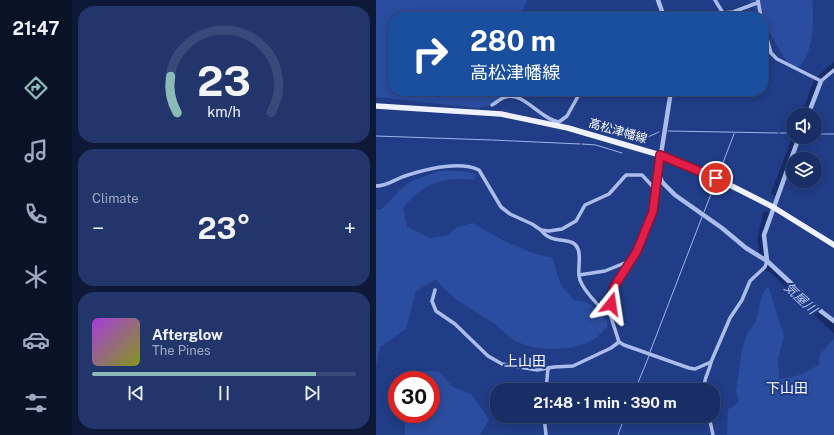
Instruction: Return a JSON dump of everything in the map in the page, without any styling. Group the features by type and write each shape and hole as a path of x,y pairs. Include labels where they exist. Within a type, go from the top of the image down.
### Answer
{"main road":[{"name":"高松津幡線","path":"376,106 501,114 568,128 660,155 716,178 773,207 834,245"}],"street":[{"path":"658,0 662,12"},
{"path":"715,0 722,12"},
{"path":"732,12 757,2 760,12"},
{"path":"768,42 771,53 776,59 821,82"},
{"path":"811,108 821,82 834,70"},
{"path":"492,105 505,97 516,96 521,98 540,114 552,120 562,121 578,96"},
{"path":"619,342 610,314 614,287 632,260 653,211 660,155 670,96"},
{"path":"538,122 540,114"},
{"path":"703,383 730,318 742,300 750,281 765,268 767,261 764,235 796,144"},
{"path":"376,186 383,186 403,177 445,166 473,167 479,170 501,207 510,214 532,224 550,239 571,241 575,245 579,252 579,280 589,294 610,314"},
{"path":"658,173 662,182 675,195 722,228 746,248 767,261 822,312 834,321"},
{"path":"541,230 557,230 576,221 584,205 604,198 626,175 642,175 655,189"},
{"path":"579,275 605,271 632,260"},
{"path":"435,290 432,301 436,311 454,324 488,356 502,364 537,370 573,366 611,348 619,342"},
{"path":"619,342 689,368 695,368 711,362"},
{"path":"547,383 548,368"},
{"path":"545,423 546,435"},
{"path":"710,423 713,435"}],"shaded area":[{"path":"376,0 527,0 522,12 388,12 388,96 504,96 491,105 478,108 376,97"},
{"path":"749,0 812,0 813,26 810,46 803,61 798,67 789,66 768,30 768,12 757,12"},
{"path":"439,171 463,171 476,174 475,180 453,179 434,183 418,193 403,208 407,227 430,238 448,235 457,227 473,223 522,249 543,256 552,257 561,285 574,300 586,302 598,310 607,321 607,327 593,340 576,346 546,349 526,345 514,340 489,320 460,302 447,292 436,279 416,291 406,329 380,347 376,366 376,209 381,210 399,191 412,181"},
{"path":"766,288 769,288 784,336 778,359 779,379 797,376 819,365 820,354 834,339 834,435 727,435 728,409 733,407 739,401 736,392 742,349 747,334 756,321 761,298"},
{"path":"440,373 453,387 471,394 489,419 480,435 405,435 405,423 440,423"}],"waterway":[{"name":"気屋川","path":"822,77 834,66"},
{"name":"気屋川","path":"808,108 817,82"},
{"path":"668,131 778,133"},
{"path":"641,140 659,132"},
{"path":"780,133 786,133"},
{"path":"719,173 734,134"},
{"path":"822,134 834,134"},
{"path":"376,136 491,140"},
{"path":"492,140 580,144"},
{"path":"582,144 596,145 622,153"},
{"name":"気屋川","path":"775,192 793,144"},
{"path":"704,212 713,189"},
{"name":"気屋川","path":"763,254 761,240 766,215"},
{"path":"650,352 702,217"},
{"name":"気屋川","path":"767,267 773,270 834,329"},
{"path":"638,383 649,356"},
{"path":"618,435 622,423"}],"district":[{"name":"上山田","path":"525,361"},
{"name":"下山田","path":"787,388"}],"route":[{"path":"611,304 614,287 637,251 653,211 660,155 716,178"}]}
